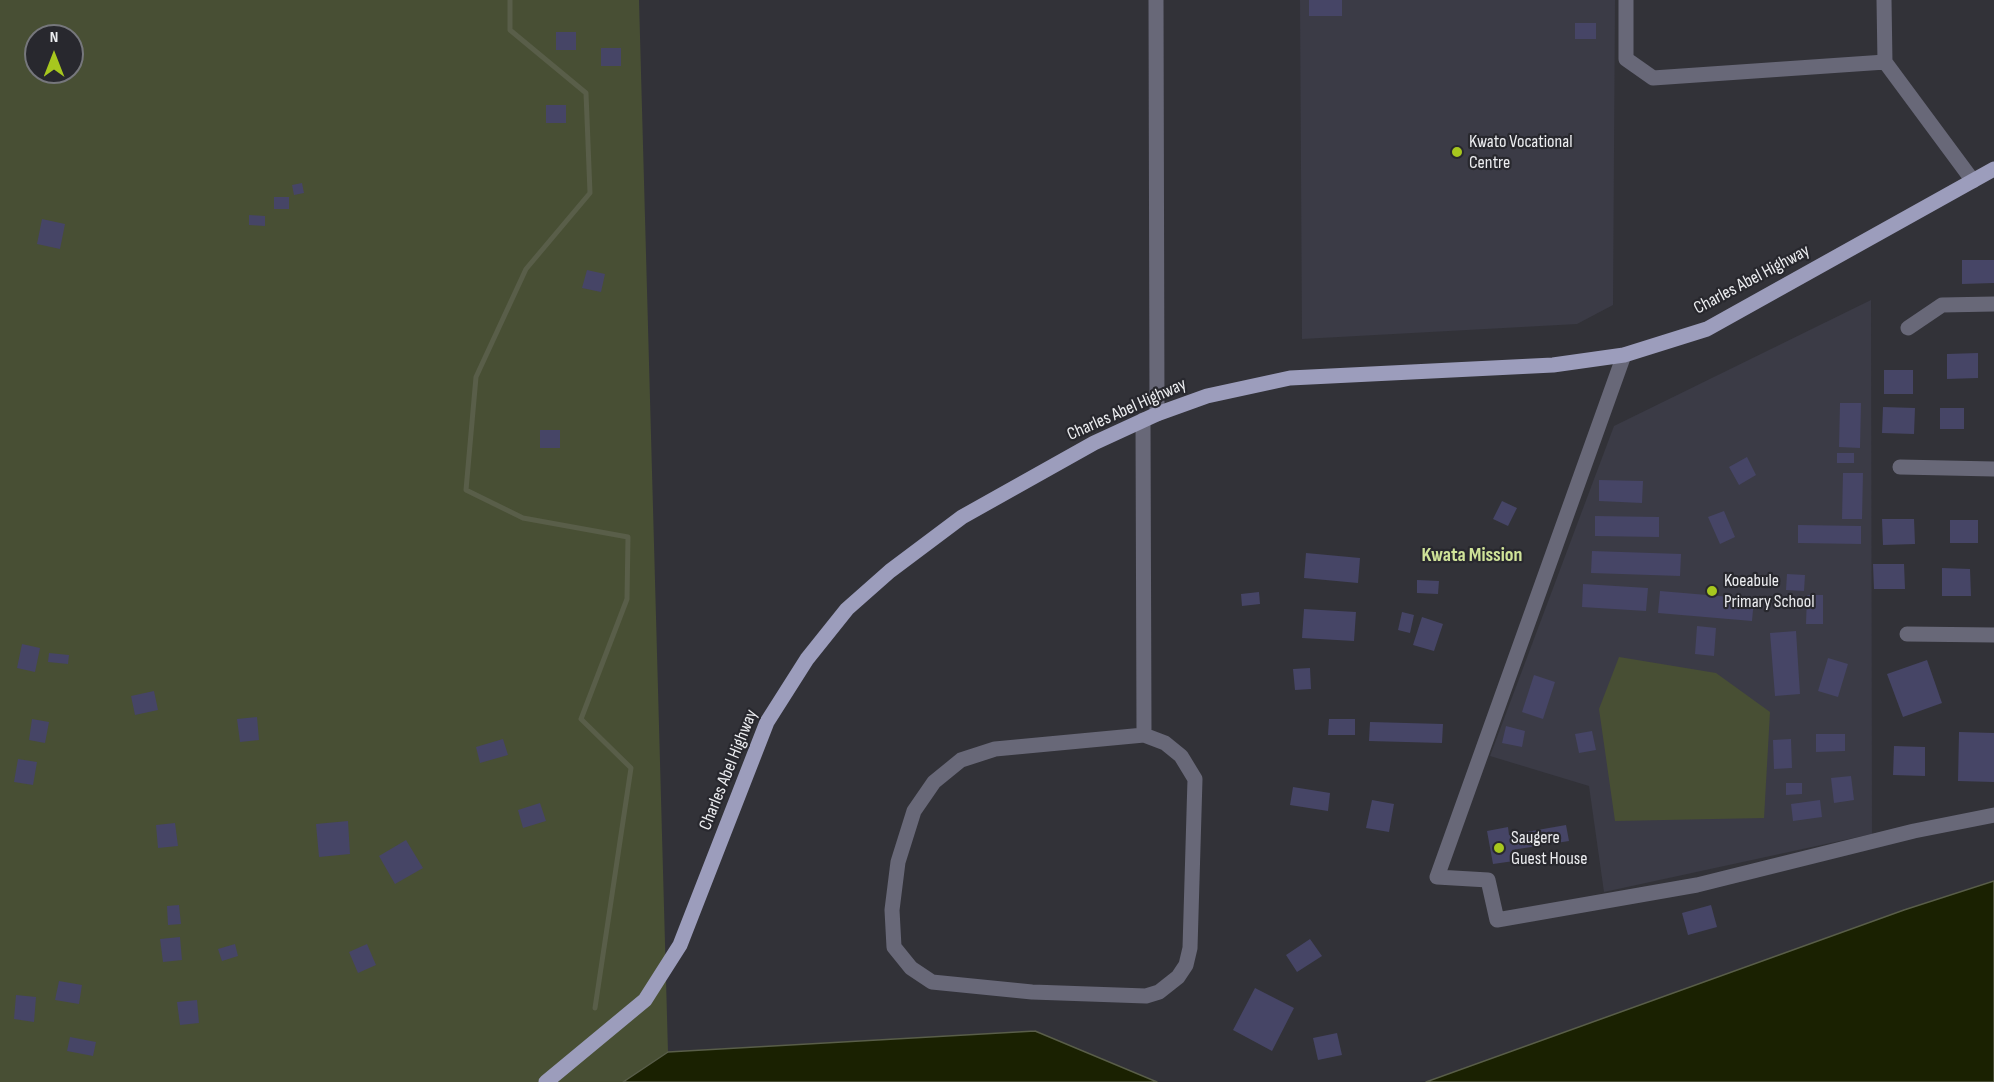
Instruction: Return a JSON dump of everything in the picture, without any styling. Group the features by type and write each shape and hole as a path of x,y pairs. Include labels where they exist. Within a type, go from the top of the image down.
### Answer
{"main road":[{"name":"Charles Abel Highway","path":"546,1082 645,1000 680,945 767,722 807,659 847,609 890,571 962,517 1094,443 1150,417 1208,396 1290,378 1554,365 1624,355 1707,328 1994,169"}],"street":[{"path":"1144,735 1156,0"},
{"path":"1626,0 1626,59 1653,78 1885,62"},
{"path":"1884,0 1885,62 1973,181"},
{"path":"1908,328 1942,304 1994,304"},
{"path":"1624,355 1437,877 1488,880 1497,920 1697,885 1914,831 1994,815"},
{"path":"1900,467 1994,469"},
{"path":"1907,634 1994,635"},
{"path":"1144,735 1165,742 1182,756 1195,779 1190,948 1186,965 1178,977 1159,992 1146,996 1055,993 932,982 911,968 894,947 892,910 898,862 914,811 934,782 961,760 995,749 1144,735"}],"shaded area":[{"path":"0,0 639,0 668,1052 623,1082 0,1082"},
{"name":"Kwato Vocational Centre","path":"1300,0 1615,0 1613,305 1577,324 1302,339"},
{"name":"Koeabule Primary School","path":"1871,300 1872,834 1604,892 1589,786 1490,756 1614,426"},
{"path":"1619,657 1716,673 1770,712 1764,818 1615,821 1599,709"},
{"path":"1994,881 1994,1082 1426,1082 1904,910"},
{"path":"1035,1031 1157,1082 623,1082 668,1052"}],"building":[{"path":"1309,0 1342,0 1342,16 1309,16"},
{"path":"1575,23 1596,23 1596,39 1575,39"},
{"path":"556,32 576,32 576,50 556,50"},
{"path":"601,48 621,48 621,66 601,66"},
{"path":"546,105 566,105 566,123 546,123"},
{"path":"302,183 304,193 294,195 292,185"},
{"path":"274,197 289,197 289,209 274,209"},
{"path":"249,215 265,216 265,226 249,225"},
{"path":"42,219 65,224 60,249 37,244"},
{"path":"1962,260 1994,260 1994,283 1962,284"},
{"path":"587,270 605,274 601,292 582,288"},
{"path":"1978,353 1978,378 1947,379 1947,354"},
{"path":"1884,370 1913,370 1913,394 1884,394"},
{"path":"1840,403 1861,403 1860,448 1839,447"},
{"path":"1883,407 1915,408 1914,434 1882,433"},
{"path":"1940,408 1964,408 1964,429 1940,429"},
{"path":"540,430 560,430 560,448 540,448"},
{"path":"1837,453 1854,453 1854,463 1837,463"},
{"path":"1747,457 1756,475 1739,485 1729,467"},
{"path":"1843,473 1863,473 1862,519 1842,519"},
{"path":"1599,480 1643,481 1642,503 1599,501"},
{"path":"1502,501 1517,508 1508,526 1493,519"},
{"path":"1724,511 1735,537 1720,544 1708,517"},
{"path":"1595,516 1659,517 1659,537 1595,536"},
{"path":"1882,519 1914,519 1915,544 1883,545"},
{"path":"1950,520 1978,520 1978,543 1950,543"},
{"path":"1798,525 1861,526 1861,544 1798,543"},
{"path":"1592,551 1681,554 1680,576 1591,573"},
{"path":"1306,553 1360,558 1358,583 1304,578"},
{"path":"1873,564 1904,564 1905,589 1874,589"},
{"path":"1942,568 1970,569 1971,596 1942,596"},
{"path":"1787,574 1805,575 1804,591 1786,590"},
{"path":"1417,580 1439,581 1438,594 1417,593"},
{"path":"1583,584 1648,588 1646,611 1582,607"},
{"path":"1660,591 1754,599 1752,621 1658,613"},
{"path":"1259,592 1260,604 1242,606 1241,594"},
{"path":"1807,595 1823,595 1823,624 1806,624"},
{"path":"1304,609 1356,612 1354,641 1302,638"},
{"path":"1402,612 1414,615 1410,633 1398,630"},
{"path":"1422,617 1443,624 1434,651 1413,645"},
{"path":"1697,626 1716,628 1714,656 1695,654"},
{"path":"1796,631 1800,694 1775,696 1770,633"},
{"path":"22,644 40,648 35,672 17,668"},
{"path":"49,653 69,655 68,664 48,662"},
{"path":"1828,658 1848,664 1838,697 1818,691"},
{"path":"1927,660 1942,703 1903,717 1887,674"},
{"path":"1310,668 1311,689 1295,690 1293,669"},
{"path":"1534,675 1555,682 1543,719 1522,712"},
{"path":"154,691 158,710 135,715 131,696"},
{"path":"257,717 259,740 240,742 237,719"},
{"path":"32,719 49,722 45,743 29,740"},
{"path":"1329,719 1355,719 1355,735 1328,735"},
{"path":"1370,722 1443,724 1442,743 1369,741"},
{"path":"1506,726 1525,731 1522,747 1502,743"},
{"path":"1592,731 1596,750 1579,753 1575,734"},
{"path":"1959,732 1994,733 1994,782 1958,781"},
{"path":"1816,734 1845,734 1845,751 1816,752"},
{"path":"503,739 508,755 480,763 476,747"},
{"path":"1791,739 1792,768 1774,769 1773,740"},
{"path":"1894,746 1925,747 1925,776 1893,775"},
{"path":"18,759 37,762 33,785 14,782"},
{"path":"1851,776 1854,800 1834,803 1831,778"},
{"path":"1786,783 1802,783 1802,794 1786,795"},
{"path":"1293,787 1330,793 1328,811 1290,805"},
{"path":"1372,800 1394,804 1389,832 1366,828"},
{"path":"1820,800 1822,817 1793,821 1791,804"},
{"path":"540,803 546,821 523,828 518,810"},
{"path":"348,821 350,854 319,857 316,824"},
{"path":"175,823 178,846 158,848 156,825"},
{"path":"1566,825 1569,841 1512,850 1514,861 1493,864 1487,831 1508,827 1509,835"},
{"path":"406,840 423,868 395,884 379,856"},
{"path":"179,905 181,924 168,925 167,906"},
{"path":"1711,905 1717,927 1688,935 1682,913"},
{"path":"180,937 182,960 163,962 160,939"},
{"path":"1310,939 1322,956 1297,972 1286,955"},
{"path":"235,944 238,956 222,961 218,949"},
{"path":"367,944 376,965 358,973 349,952"},
{"path":"59,981 82,985 79,1004 55,1000"},
{"path":"1255,988 1294,1008 1272,1051 1233,1030"},
{"path":"16,995 36,997 34,1022 14,1019"},
{"path":"197,1000 199,1023 180,1025 177,1002"},
{"path":"1337,1033 1342,1055 1318,1060 1313,1038"},
{"path":"70,1037 96,1042 93,1056 67,1051"}],"waterway":[{"path":"510,0 510,30 586,93 590,193 526,269 476,377 466,490 523,518 628,537 627,599 581,719 631,768 595,1008"}],"place":[{"name":"Kwato Vocational Centre","path":"1457,152"},
{"name":"Koeabule Primary School","path":"1712,591"},
{"name":"Saugere Guest House","path":"1499,848"}],"district":[{"name":"Kwata Mission","path":"1472,556"}]}
